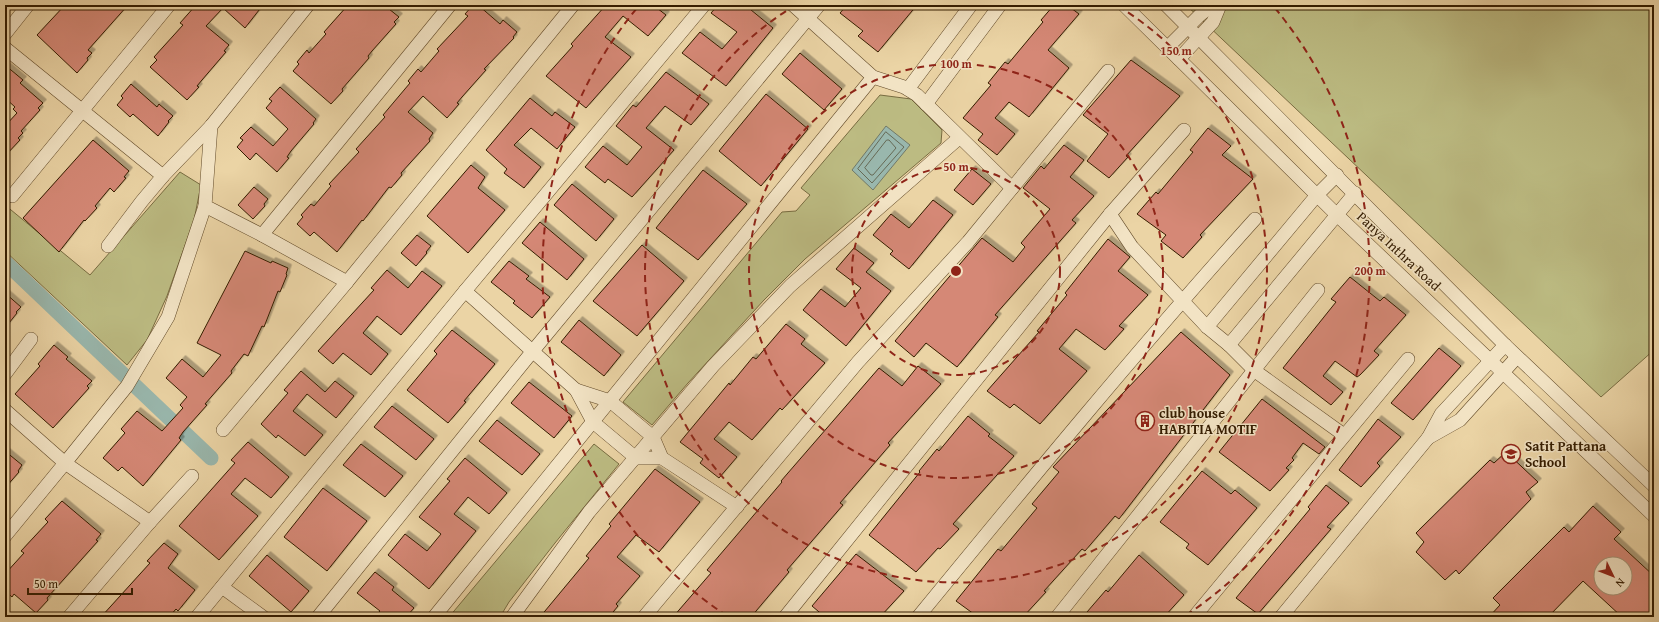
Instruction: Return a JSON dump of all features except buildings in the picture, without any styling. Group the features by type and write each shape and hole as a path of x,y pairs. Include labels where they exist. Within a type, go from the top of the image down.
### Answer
{"street":[{"path":"5,34 28,5"},
{"path":"12,196 81,110 169,5"},
{"path":"108,246 131,214 162,176 211,126 308,5"},
{"path":"262,235 450,5"},
{"path":"223,430 347,282 573,5"},
{"path":"197,617 465,291 704,5"},
{"path":"793,5 873,77 908,89 926,104 959,138 1012,188"},
{"path":"318,617 532,352 819,5"},
{"path":"926,104 1000,5"},
{"name":"Panya Inthra Road","path":"1124,5 1336,214 1654,516"},
{"name":"Panya Inthra Road","path":"1166,5 1355,193 1504,345 1654,486"},
{"path":"1168,48 1188,26 1212,5"},
{"path":"1179,59 1213,22 1220,5"},
{"path":"908,89 967,10 982,28"},
{"path":"5,48 162,176"},
{"path":"644,617 858,362 968,242 1108,71"},
{"path":"434,617 873,77"},
{"path":"5,536 127,386 168,317 206,206 211,126"},
{"path":"785,617 1110,214 1184,130"},
{"path":"512,617 589,512 713,366 790,286 959,138"},
{"path":"1207,327 1317,195 1337,175"},
{"path":"1229,345 1336,214 1355,193"},
{"path":"206,206 347,282"},
{"path":"1110,214 1132,246 1207,327 1229,345 1255,371 1344,435"},
{"path":"918,617 1085,414 1182,300 1255,219"},
{"path":"1058,617 1318,290"},
{"path":"465,291 576,390 593,422 636,458 662,458"},
{"path":"5,374 31,339"},
{"path":"1281,617 1428,438 1441,414 1504,345"},
{"path":"1428,438 1460,420 1517,357"},
{"path":"1194,617 1408,359"},
{"path":"576,390 610,401 653,438 662,458 737,507"},
{"path":"5,410 65,463 150,522"},
{"path":"69,617 150,522 192,476"},
{"path":"222,587 263,617"}],"shaded area":[{"path":"1186,5 1654,5 1654,350 1601,397"},
{"path":"880,95 911,99 942,130 941,143 805,259 764,300 688,383 652,425 623,402 782,212 796,211 810,195 801,188"},
{"path":"180,172 201,185 194,220 167,296 147,340 127,365 5,251 5,205 90,275"},
{"path":"594,444 619,464 509,602 500,617 449,617"}],"water":[{"path":"886,126 910,145 873,190 852,170"}],"waterway":[{"path":"5,262 211,458"}],"place":[{"name":"club house HABITIA MOTIF","path":"1145,421"},
{"name":"Satit Pattana School","path":"1511,454"}]}
